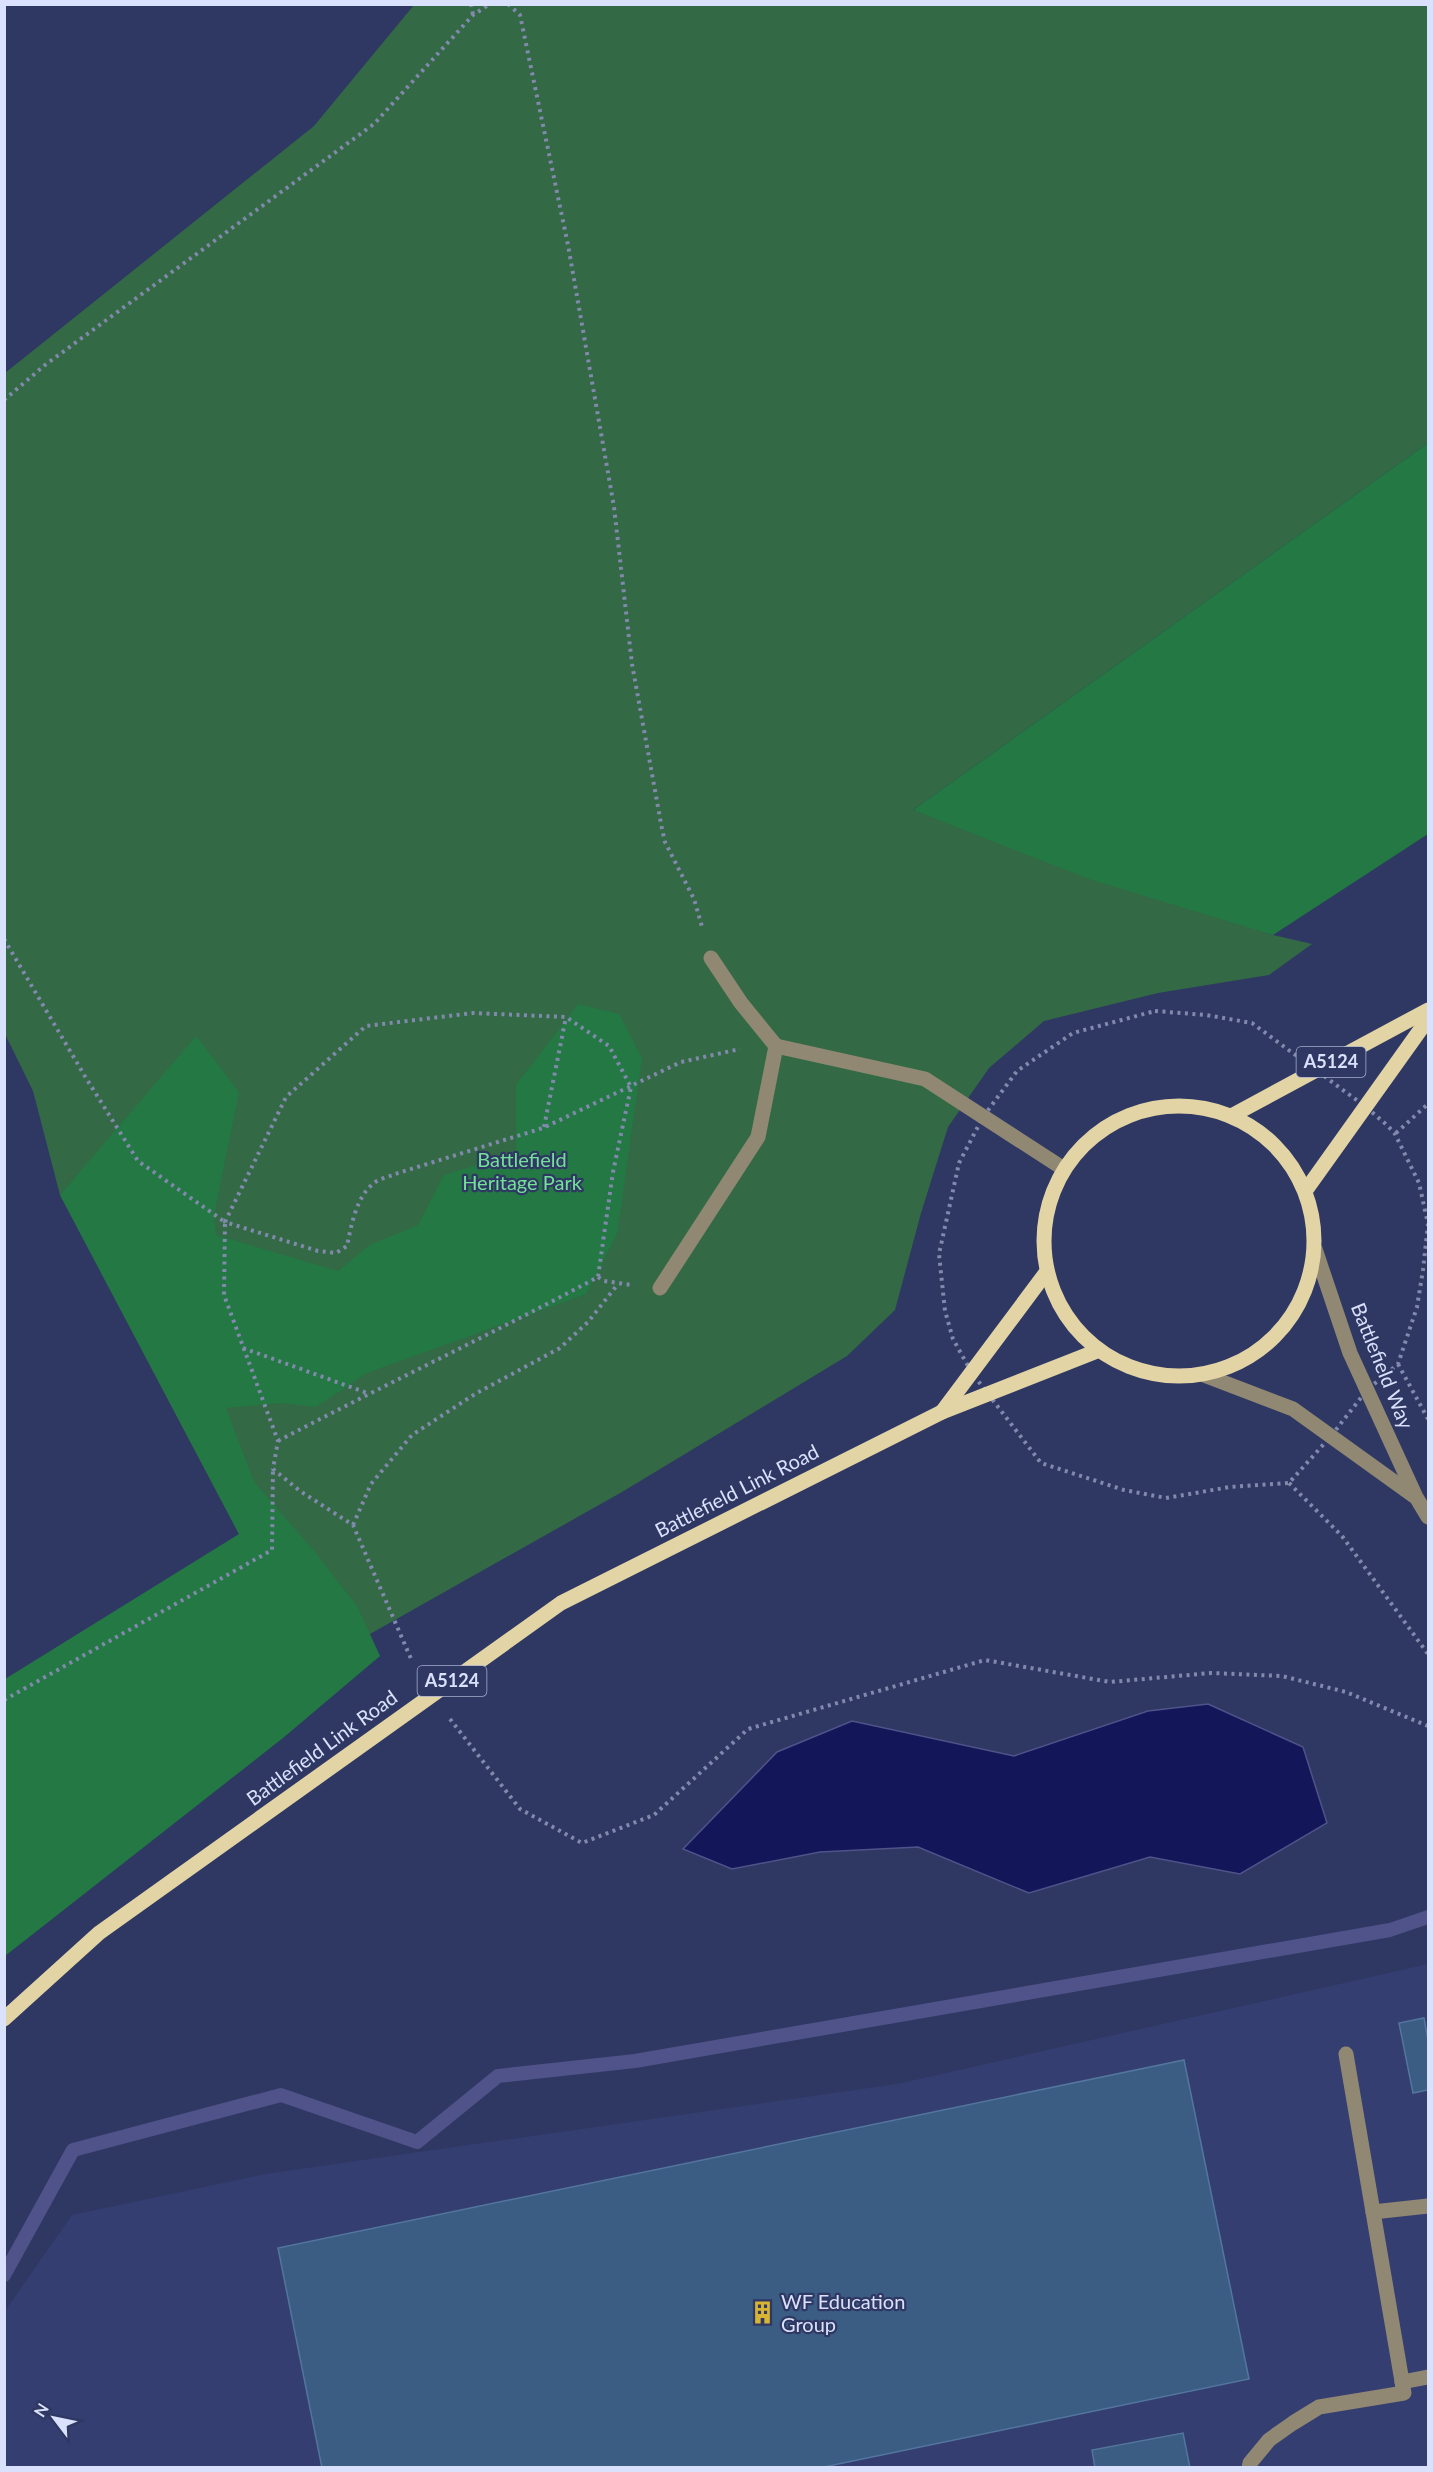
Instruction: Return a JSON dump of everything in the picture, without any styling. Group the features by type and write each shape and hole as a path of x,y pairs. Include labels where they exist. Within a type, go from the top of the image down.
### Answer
{"main road":[{"name":"A5124","path":"1233,1114 1428,1010"},
{"name":"A5124","path":"1306,1190 1428,1019"},
{"path":"1167,1104 1233,1114 1273,1141 1306,1190 1315,1249 1304,1296 1275,1337 1236,1364 1204,1375 1141,1372 1097,1351 1064,1317 1045,1274 1044,1218 1064,1169 1108,1123 1167,1104"},
{"name":"Battlefield Link Road","path":"942,1412 1045,1274"},
{"name":"Battlefield Link Road","path":"4,2019 99,1933 561,1603 942,1412 1097,1351"}],"street":[{"path":"711,958 741,1003 776,1046 925,1079 1064,1169"},
{"path":"660,1288 758,1137 776,1046"},
{"name":"Battlefield Way","path":"1315,1249 1350,1353 1416,1497 1428,1516"},
{"name":"Battlefield Way","path":"1204,1375 1293,1409 1416,1497"},
{"path":"1249,2468 1250,2463 1269,2440 1293,2422 1319,2407 1404,2393 1346,2054"},
{"path":"1373,2212 1428,2206"},
{"path":"1402,2382 1428,2377"}],"path":[{"path":"471,4 473,15"},
{"path":"4,400 45,365 374,124 473,15 490,4"},
{"path":"508,4 520,15 568,246 614,507 632,664 662,830 665,842 694,899 711,958"},
{"path":"4,939 138,1161 225,1222 318,1251 336,1253 347,1246 354,1216 372,1184 405,1171 543,1128 681,1062 737,1049 776,1046"},
{"path":"995,1102 1017,1071 1073,1033 1155,1011 1206,1015 1252,1023 1278,1041"},
{"path":"4,1701 272,1550 273,1469 278,1441 224,1295 225,1222 286,1097 366,1026 472,1013 566,1017 609,1046 631,1087 613,1172 598,1277 482,1340 368,1394 278,1441"},
{"path":"543,1128 566,1017"},
{"path":"1395,1134 1428,1104"},
{"path":"1388,1126 1395,1134 1419,1183 1428,1224 1417,1307 1398,1364 1391,1371"},
{"path":"953,1339 945,1311 939,1254 959,1163 969,1144"},
{"path":"353,1525 371,1484 412,1435 475,1394 560,1348 588,1322 618,1284"},
{"path":"243,1348 368,1394"},
{"path":"1398,1364 1428,1419"},
{"path":"1041,1463 1124,1490 1166,1498 1230,1487 1289,1483 1297,1476"},
{"path":"273,1469 300,1491 353,1525 412,1661"},
{"path":"1289,1483 1342,1536 1428,1654"},
{"path":"448,1717 519,1809 582,1842 654,1815 748,1729 985,1660 1110,1682 1211,1672 1282,1676 1346,1692 1428,1726"}],"shaded area":[{"path":"1208,1704 1303,1747 1327,1823 1240,1874 1150,1857 1029,1893 918,1847 820,1852 732,1869 683,1849 777,1752 852,1721 1014,1756 1148,1711"},
{"path":"1428,1964 1428,2467 5,2468 5,2311 72,2215 265,2174 897,2084"}],"green space":[{"name":"Battlefield Heritage Park","path":"414,5 1428,5 1428,443 913,810 1273,935 1312,944 1269,975 1158,993 1044,1021 989,1068 948,1127 921,1213 895,1310 847,1356 622,1492 370,1634 326,1667 239,1534 60,1195 33,1091 5,1034 5,373 314,126"},
{"path":"1428,443 1428,834 1273,935 1089,879 913,810"},
{"name":"Battlefield Heritage Park","path":"578,1004 619,1014 642,1058 617,1234 586,1294 367,1373 316,1407 282,1403 226,1408 254,1482 315,1552 357,1606 380,1656 283,1738 5,1956 5,1679 239,1534 60,1195 196,1036 239,1092 214,1215 216,1235 338,1271 370,1245 418,1225 444,1175 516,1153 516,1085"}],"building":[{"path":"1424,2018 1428,2040 1428,2090 1413,2093 1399,2023"},
{"name":"WF Education Group","path":"1184,2060 1249,2379 819,2468 322,2468 278,2248"},
{"path":"1183,2433 1190,2468 1095,2468 1092,2450"}],"waterway":[{"path":"4,2275 73,2150 281,2095 417,2142 498,2076 635,2061 1390,1930 1428,1917"}],"place":[{"name":"WF Education Group","path":"763,2313"}]}
